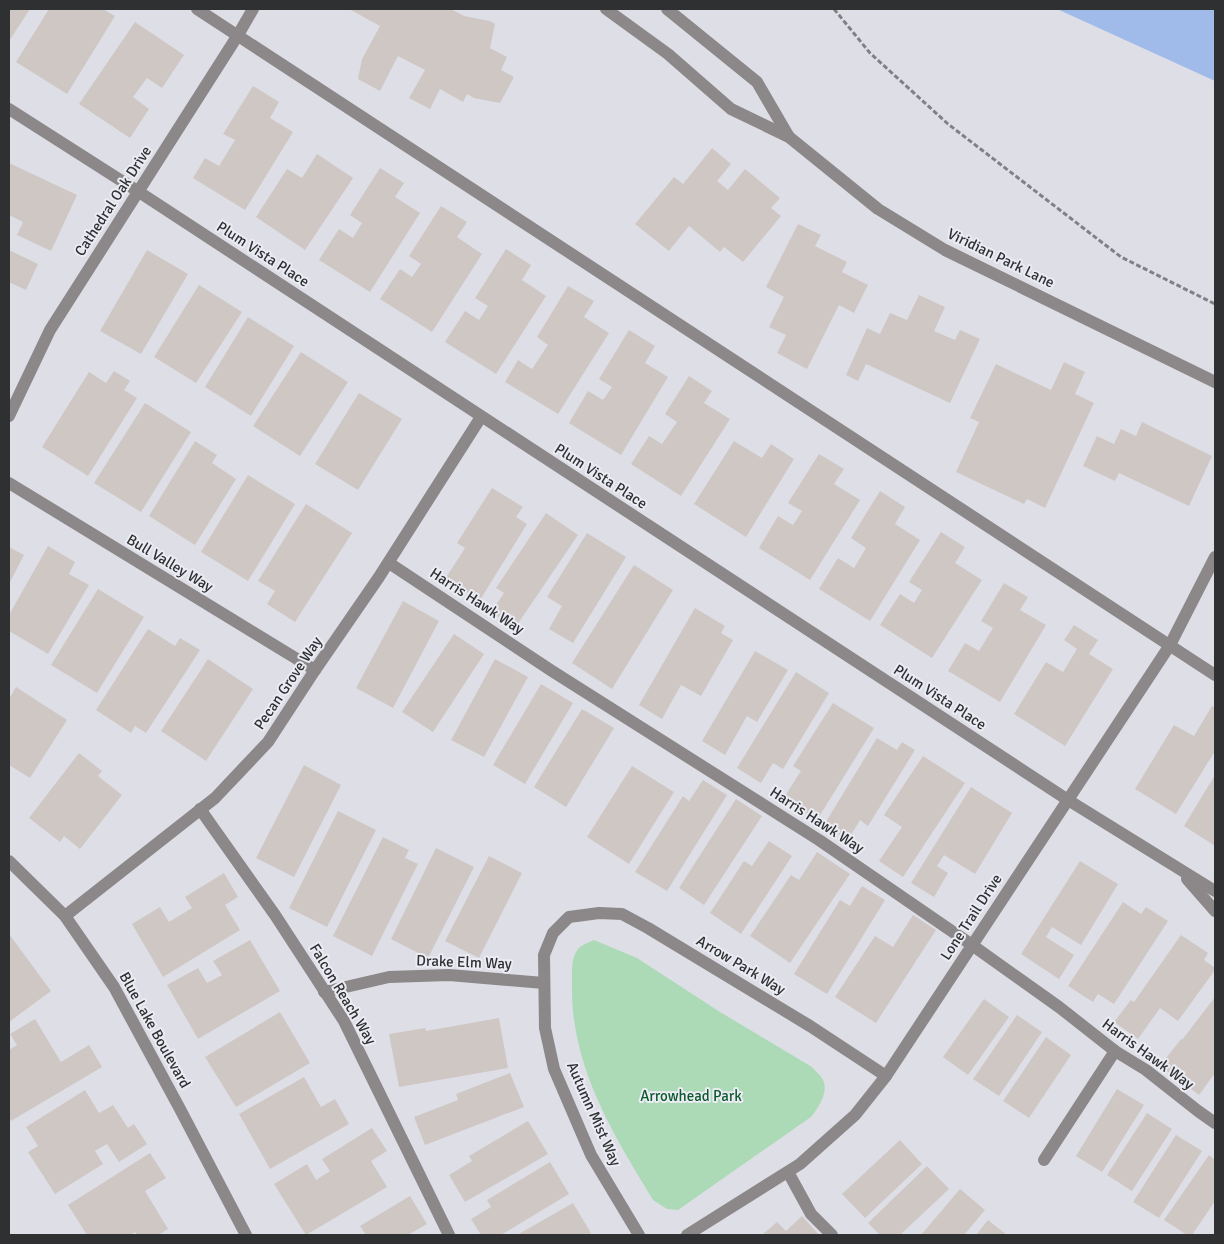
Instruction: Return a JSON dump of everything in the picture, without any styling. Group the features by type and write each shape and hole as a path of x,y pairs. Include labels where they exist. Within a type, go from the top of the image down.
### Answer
{"street":[{"path":"198,9 1215,675"},
{"name":"Cathedral Oak Drive","path":"9,416 50,330 253,9"},
{"name":"Viridian Park Lane","path":"606,9 668,54 732,109 789,137 878,209 945,250 1215,382"},
{"name":"Viridian Park Lane","path":"667,9 757,82 789,137"},
{"name":"Plum Vista Place","path":"9,109 1068,800 1215,892"},
{"name":"Pecan Grove Way","path":"65,916 215,798 268,742 389,563 481,417"},
{"name":"Bull Valley Way","path":"9,483 315,670"},
{"name":"Lone Trail Drive","path":"687,1235 800,1164 855,1115 886,1076 1170,645 1215,557"},
{"name":"Harris Hawk Way","path":"389,563 552,671 819,840 1059,1007 1115,1051 1146,1070 1215,1123"},
{"name":"Falcon Reach Way","path":"200,809 275,915 344,1021 449,1235"},
{"name":"Blue Lake Boulevard","path":"9,861 65,916 114,987 246,1235"},
{"name":"Plum Vista Place","path":"1178,868 1215,911"},
{"name":"Arrow Park Way","path":"569,917 598,912 622,914 810,1026 886,1076"},
{"name":"Autumn Mist Way","path":"569,917 553,933 544,955 545,1028 554,1070 591,1155 638,1235"},
{"name":"Drake Elm Way","path":"324,992 389,977 439,975 544,982"},
{"path":"1044,1160 1115,1051"},
{"path":"788,1172 811,1214 832,1235"}],"path":[{"path":"834,9 870,53 948,124 1121,257 1215,304"}],"green space":[{"name":"Arrowhead Park","path":"594,940 637,958 720,1012 812,1067 823,1080 824,1095 811,1117 678,1210 667,1209 653,1200 609,1123 596,1097 586,1070 578,1042 573,1013 572,970 574,957 578,949"}],"water":[{"path":"1057,9 1215,9 1215,81"}],"building":[{"path":"9,9 30,9 9,41"},
{"path":"49,9 103,9 115,16 67,94 16,62"},
{"path":"349,9 451,9 464,16 490,21 495,24 490,48 507,57 501,70 514,77 500,103 474,98 467,94 463,102 440,89 430,109 409,98 425,70 398,56 380,91 358,79 362,59 380,26"},
{"path":"135,22 184,55 162,88 147,78 133,97 149,109 130,138 79,104"},
{"path":"253,86 279,102 270,118 293,132 245,210 193,178 205,158 219,166 235,140 223,134"},
{"path":"712,148 731,164 717,181 728,190 745,169 780,198 771,208 781,216 743,262 724,247 720,252 689,226 669,251 635,224 674,177 683,184"},
{"path":"317,154 353,178 305,250 256,217 287,169 302,178"},
{"path":"9,163 77,195 51,251 17,235 23,222 9,215"},
{"path":"380,168 404,183 395,197 420,213 370,292 319,260 339,229 353,238 362,223 350,215"},
{"path":"441,206 467,222 457,237 482,254 432,332 380,299 400,269 412,277 421,264 409,256"},
{"path":"798,224 821,235 815,246 847,262 842,272 868,285 854,313 839,305 807,369 777,353 786,335 769,327 784,297 766,287"},
{"path":"506,249 531,265 522,280 546,296 496,374 445,342 465,311 479,320 488,306 475,298"},
{"path":"9,250 38,264 26,290 9,282"},
{"path":"147,250 188,274 141,354 100,331"},
{"path":"199,285 242,312 196,383 154,357"},
{"path":"568,286 594,301 584,317 609,333 558,414 505,382 518,360 532,369 548,345 537,337"},
{"path":"919,295 945,307 934,331 955,340 960,330 980,339 950,403 866,364 858,381 846,375 867,328 880,334 890,313 907,320"},
{"path":"248,317 294,346 251,416 205,387"},
{"path":"629,330 655,346 645,363 668,377 621,455 569,423 588,391 603,400 612,387 599,379"},
{"path":"301,352 348,382 300,456 253,426"},
{"path":"1064,362 1085,372 1075,394 1094,403 1045,508 1027,499 1024,504 956,472 979,422 970,418 996,364 1051,390"},
{"path":"114,371 130,381 124,390 137,398 88,476 42,447 89,372 106,383"},
{"path":"689,376 712,391 704,403 730,419 681,496 631,464 649,436 662,444 677,422 665,414"},
{"path":"359,393 402,419 358,490 315,464"},
{"path":"145,403 191,432 141,512 94,483"},
{"path":"1142,422 1212,456 1189,506 1119,473 1115,481 1083,466 1097,436 1114,444 1121,429 1136,436"},
{"path":"195,441 217,455 212,463 236,479 195,545 149,516"},
{"path":"734,441 762,458 771,444 794,459 746,537 694,504"},
{"path":"819,454 844,469 834,484 860,500 810,580 759,548 778,516 793,525 802,511 788,503"},
{"path":"248,475 295,504 248,581 201,552"},
{"path":"492,488 523,507 516,517 527,524 480,600 445,579 465,548 457,543"},
{"path":"880,491 905,507 895,524 920,540 870,621 819,589 838,558 854,568 866,548 851,538"},
{"path":"306,504 352,533 295,622 267,604 275,591 258,581"},
{"path":"546,513 578,535 515,628 491,612 504,593 496,588"},
{"path":"941,532 965,547 955,563 982,580 932,658 880,625 900,594 914,603 922,590 909,582"},
{"path":"587,533 626,557 573,643 549,629 562,606 547,597"},
{"path":"48,546 75,562 69,574 89,585 48,654 9,631 9,615"},
{"path":"9,547 24,555 9,584"},
{"path":"634,565 673,590 612,689 572,663"},
{"path":"1004,583 1028,597 1020,610 1046,625 1000,702 948,671 965,643 979,651 993,628 981,621"},
{"path":"98,589 144,617 97,693 51,665"},
{"path":"403,601 439,621 393,708 356,688"},
{"path":"695,608 725,626 721,633 733,640 701,696 681,685 662,719 639,705"},
{"path":"1074,625 1098,640 1089,654 1113,669 1065,746 1014,714 1046,662 1063,672 1077,649 1064,640"},
{"path":"148,629 175,646 180,638 200,650 146,733 135,726 131,733 96,710"},
{"path":"454,634 484,654 433,732 402,712"},
{"path":"755,651 788,670 757,722 747,716 725,755 702,741"},
{"path":"208,659 253,689 206,761 161,731"},
{"path":"495,659 528,677 484,757 451,740"},
{"path":"796,672 829,693 783,769 773,763 761,783 737,768"},
{"path":"541,684 573,703 525,784 493,765"},
{"path":"16,687 67,720 30,778 9,765 9,699"},
{"path":"833,703 874,728 817,820 783,799 801,771 793,766"},
{"path":"1212,706 1215,708 1215,751 1176,814 1135,789 1174,725 1194,736"},
{"path":"582,709 614,728 566,807 534,787"},
{"path":"877,738 897,750 902,742 915,750 868,826 860,820 848,840 824,825"},
{"path":"79,753 102,771 98,776 122,795 80,849 64,836 60,842 29,818"},
{"path":"923,756 965,783 903,877 879,861 902,827 884,815"},
{"path":"304,765 341,785 294,877 256,858"},
{"path":"632,766 674,792 629,864 587,837"},
{"path":"1215,775 1215,846 1184,826"},
{"path":"703,780 727,795 667,891 635,872 683,796 689,801"},
{"path":"971,787 1012,813 975,874 944,855 937,866 948,873 934,897 911,883"},
{"path":"736,799 762,816 704,905 679,888"},
{"path":"338,811 376,830 327,927 289,908"},
{"path":"383,837 409,850 405,858 418,864 372,956 333,936"},
{"path":"769,841 792,856 741,934 710,913 744,861 752,866"},
{"path":"436,848 474,867 428,958 391,939"},
{"path":"817,852 850,874 790,963 750,936 791,875 799,880"},
{"path":"489,856 522,873 479,958 445,941"},
{"path":"1080,861 1118,884 1081,945 1052,927 1046,937 1074,955 1059,979 1021,954"},
{"path":"224,873 238,897 225,905 240,930 163,977 132,924 160,907 169,922 192,908 185,897"},
{"path":"862,886 885,900 827,994 794,974 840,900 850,906"},
{"path":"1123,902 1141,914 1146,907 1168,921 1114,1004 1098,994 1093,1002 1068,986"},
{"path":"913,915 936,930 876,1023 835,997 875,936 893,947"},
{"path":"9,934 51,991 9,1022"},
{"path":"1181,935 1208,953 1204,960 1215,970 1178,1021 1160,1008 1138,1039 1114,1022 1131,1000 1134,1002"},
{"path":"250,940 280,991 198,1039 167,985 198,968 207,983 222,975 213,961"},
{"path":"1215,997 1215,1073 1199,1095 1160,1066"},
{"path":"984,999 1009,1017 968,1075 943,1057"},
{"path":"280,1012 310,1063 236,1107 205,1057"},
{"path":"1017,1015 1042,1032 999,1096 973,1079"},
{"path":"499,1018 508,1068 399,1087 389,1034 425,1028 426,1031"},
{"path":"35,1019 61,1062 89,1045 102,1067 11,1121 9,1117 9,1050 17,1045 10,1034"},
{"path":"1046,1037 1071,1055 1029,1118 1003,1101"},
{"path":"510,1073 524,1107 425,1145 414,1117 458,1100 456,1094"},
{"path":"304,1077 321,1107 335,1099 349,1124 270,1169 239,1114"},
{"path":"1117,1089 1144,1105 1102,1172 1076,1156"},
{"path":"85,1090 99,1113 113,1105 128,1128 134,1124 147,1144 119,1162 107,1144 95,1151 103,1164 55,1194 28,1152 38,1146 26,1127"},
{"path":"1147,1113 1172,1129 1132,1191 1107,1175"},
{"path":"528,1121 548,1154 465,1202 449,1175 472,1161 469,1156"},
{"path":"372,1128 387,1151 371,1161 387,1187 306,1235 274,1184 307,1164 316,1180 330,1171 322,1159"},
{"path":"1176,1135 1202,1151 1159,1218 1133,1202"},
{"path":"900,1140 922,1164 865,1218 842,1194"},
{"path":"150,1153 166,1178 145,1191 168,1229 158,1235 137,1235 135,1232 130,1235 87,1235 68,1205"},
{"path":"1209,1155 1215,1160 1215,1201 1192,1235 1187,1235 1164,1220"},
{"path":"550,1162 569,1194 501,1235 481,1235 471,1219 491,1207 487,1200"},
{"path":"927,1166 949,1189 900,1235 880,1235 868,1223"},
{"path":"960,1189 985,1210 964,1235 921,1235"},
{"path":"410,1196 427,1224 408,1235 366,1235 360,1226"},
{"path":"573,1203 591,1233 586,1235 517,1235"},
{"path":"802,1216 819,1235 762,1235 777,1222 786,1231"},
{"path":"988,1220 1007,1235 976,1235"}]}
